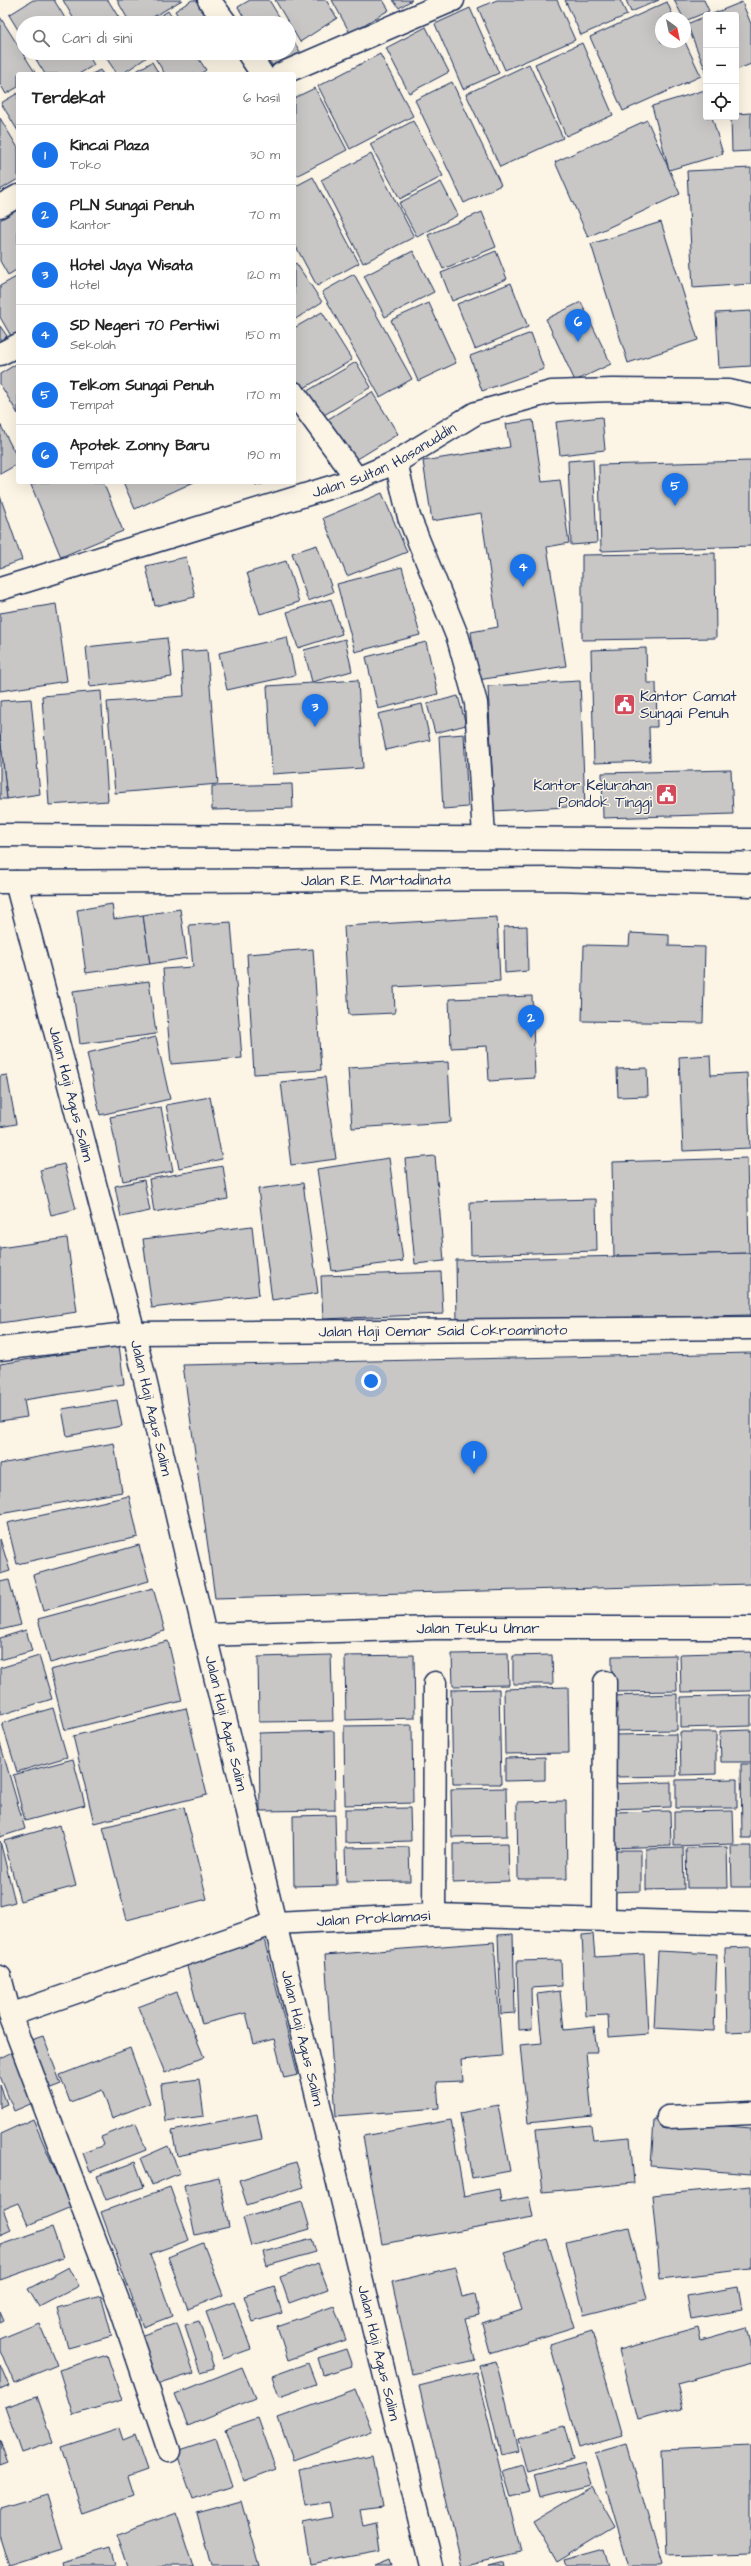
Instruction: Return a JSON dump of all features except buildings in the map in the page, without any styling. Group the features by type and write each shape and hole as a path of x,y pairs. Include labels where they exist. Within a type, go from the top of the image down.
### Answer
{"main road":[{"path":"286,72 453,0"},
{"path":"253,60 261,72"},
{"path":"0,206 16,197"},
{"path":"0,354 16,346"},
{"name":"Jalan Sultan Hasanuddin","path":"0,589 357,479 396,462 476,413 551,392 612,390 728,391 751,396"},
{"path":"296,396 357,479"},
{"path":"396,462 409,517 458,638 476,703 484,837"},
{"path":"0,835 484,837 751,840"},
{"name":"Jalan R.E. Martadinata","path":"8,882 556,879 751,885"},
{"name":"Jalan Haji Agus Salim","path":"8,882 134,1333 205,1635 431,2566"},
{"name":"Jalan Haji Oemar Said Cokroaminoto","path":"0,1349 134,1333 751,1328"},
{"name":"Jalan Teuku Umar","path":"205,1635 434,1628 751,1628"},
{"path":"604,1920 605,1682"},
{"path":"434,1915 435,1683"},
{"name":"Jalan Proklamasi","path":"10,2015 276,1923 434,1915 751,1924"},
{"path":"0,1977 10,2015 120,2306 169,2451"},
{"path":"668,2117 751,2113"}],"place":[{"name":"Apotek Zonny Baru","path":"578,342"},
{"name":"Telkom Sungai Penuh","path":"675,506"},
{"name":"SD Negeri 70 Pertiwi","path":"523,587"},
{"name":"Kantor Camat Sungai Penuh","path":"625,705"},
{"name":"Hotel Jaya Wisata","path":"315,727"},
{"name":"Kantor Kelurahan Pondok Tinggi","path":"667,794"},
{"name":"PLN Sungai Penuh","path":"531,1038"},
{"name":"Kincai Plaza","path":"474,1474"}]}
